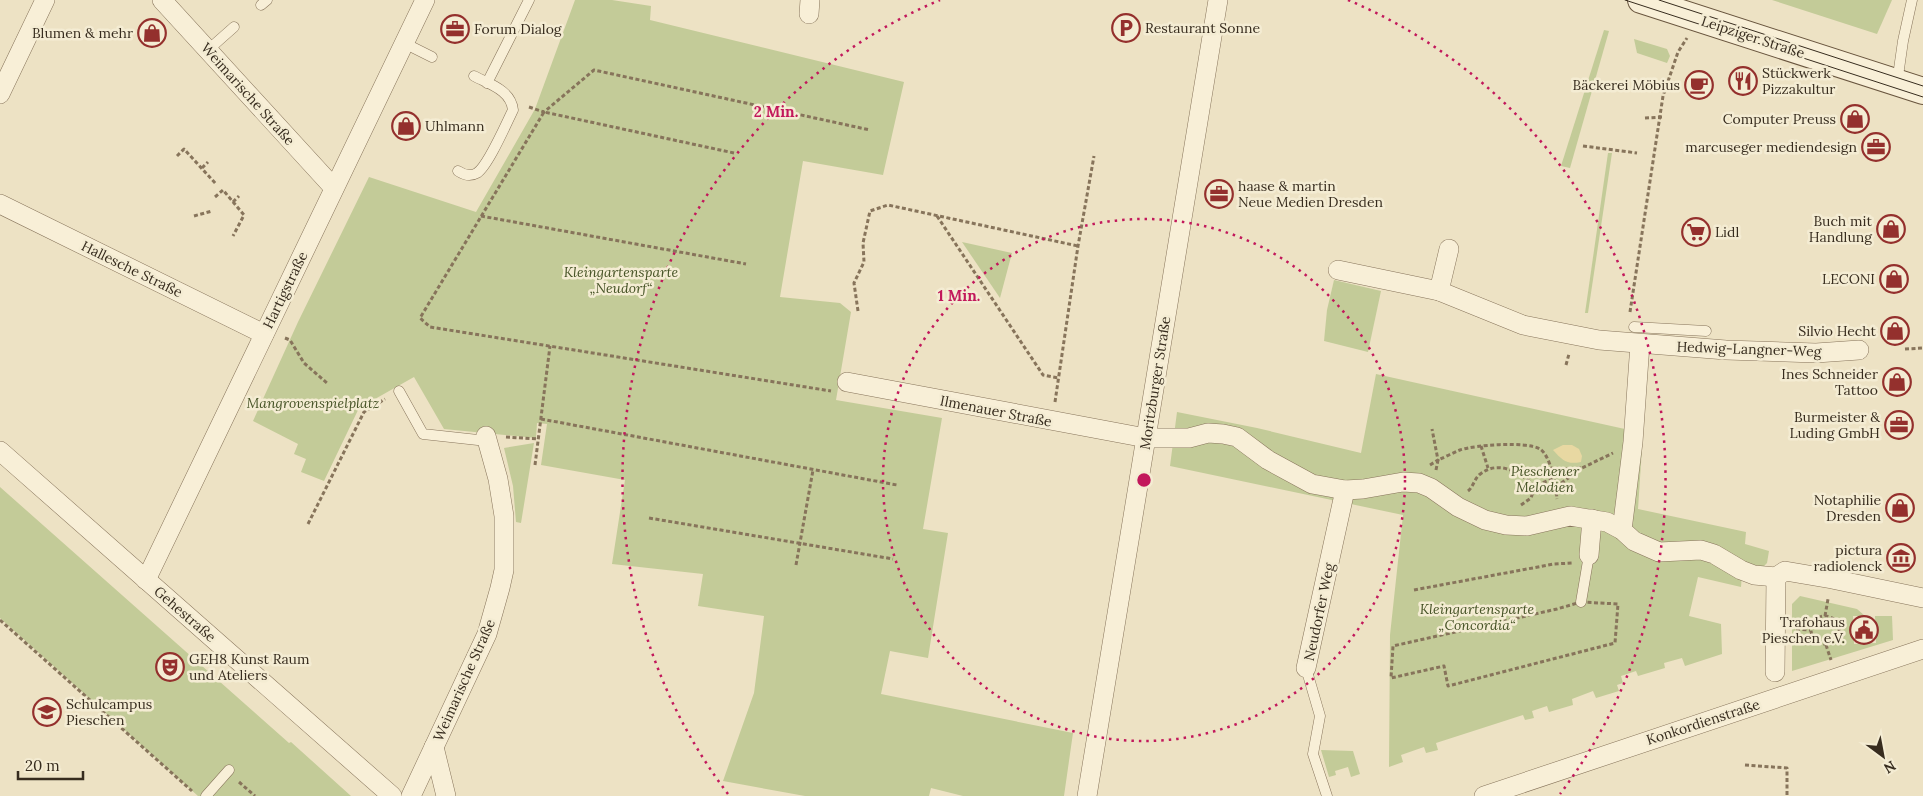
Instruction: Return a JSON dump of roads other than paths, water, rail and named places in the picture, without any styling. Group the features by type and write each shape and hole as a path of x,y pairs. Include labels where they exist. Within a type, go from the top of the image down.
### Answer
{"main road":[{"name":"Leipziger Straße","path":"1653,2 1699,19 1923,91"}],"street":[{"path":"0,94 45,0"},
{"name":"Weimarische Straße","path":"162,0 334,188"},
{"name":"Hartigstraße","path":"146,580 424,0"},
{"name":"Moritzburger Straße","path":"1087,796 1218,0"},
{"name":"Hallesche Straße","path":"0,204 266,331"},
{"path":"1439,291 1449,249"},
{"name":"Hedwig-Langner-Weg","path":"1338,270 1439,291 1523,325 1598,340 1633,338 1744,351 1816,353 1859,350"},
{"path":"1622,530 1633,442 1633,338"},
{"name":"Ilmenauer Straße","path":"847,382 1146,438 1189,438 1208,433 1237,437 1268,460 1302,480 1320,486 1345,490 1363,490 1403,482 1419,483 1431,488 1453,503 1485,520 1506,525 1526,526 1570,516 1592,520"},
{"name":"Weimarische Straße","path":"411,796 487,634 504,570 504,516 498,479 487,439"},
{"name":"Gehestraße","path":"2,456 392,796"},
{"name":"Neudorfer Weg","path":"1306,668 1338,543 1345,490"},
{"path":"1588,559 1592,520 1607,522 1622,530 1634,541 1659,552 1701,550 1714,554 1748,573 1776,577 1785,571 1923,598"},
{"path":"1775,672 1776,577"},
{"name":"Konkordienstraße","path":"1484,796 1923,649"},
{"name":"Weimarische Straße","path":"434,747 446,796"}],"lane":[{"path":"488,83 529,0"},
{"path":"1897,84 1903,41 1912,0"},
{"path":"208,50 234,27"},
{"path":"404,43 432,56"},
{"path":"458,171 470,175 479,172 513,110 512,103 507,95 474,76"},
{"path":"1633,338 1706,332"},
{"path":"399,391 423,434 487,439"},
{"path":"1581,602 1588,559"},
{"name":"Neudorfer Weg","path":"1306,668 1320,716 1312,754 1327,796"},
{"path":"206,796 228,771"}],"tram line":[{"path":"1625,0 1923,97"},
{"path":"1659,0 1923,86"}],"place":[{"name":"Restaurant Sonne","path":"1126,28"},
{"name":"Forum Dialog","path":"455,29"},
{"name":"Blumen & mehr","path":"152,33"},
{"name":"Stückwerk Pizzakultur","path":"1743,81"},
{"name":"Bäckerei Möbius","path":"1699,85"},
{"name":"Computer Preuss","path":"1855,119"},
{"name":"Uhlmann","path":"406,126"},
{"name":"marcuseger mediendesign","path":"1876,147"},
{"name":"haase & martin Neue Medien Dresden","path":"1219,194"},
{"name":"Buch mit Handlung","path":"1891,229"},
{"name":"Lidl","path":"1696,232"},
{"name":"LECONI","path":"1894,279"},
{"name":"Silvio Hecht","path":"1895,331"},
{"name":"Ines Schneider Tattoo","path":"1897,382"},
{"name":"Burmeister & Luding GmbH","path":"1899,425"},
{"name":"Notaphilie Dresden","path":"1900,508"},
{"name":"pictura radiolenck","path":"1901,558"},
{"name":"Trafohaus Pieschen e.V.","path":"1864,630"},
{"name":"GEH8 Kunst Raum und Ateliers","path":"170,667"},
{"name":"Schulcampus Pieschen","path":"47,712"}],"park label":[{"name":"Kleingartensparte „Neudorf“","path":"621,280"},
{"name":"Mangrovenspielplatz","path":"313,403"},
{"name":"Pieschener Melodien","path":"1545,480"},
{"name":"Kleingartensparte „Concordia“","path":"1477,618"}]}
